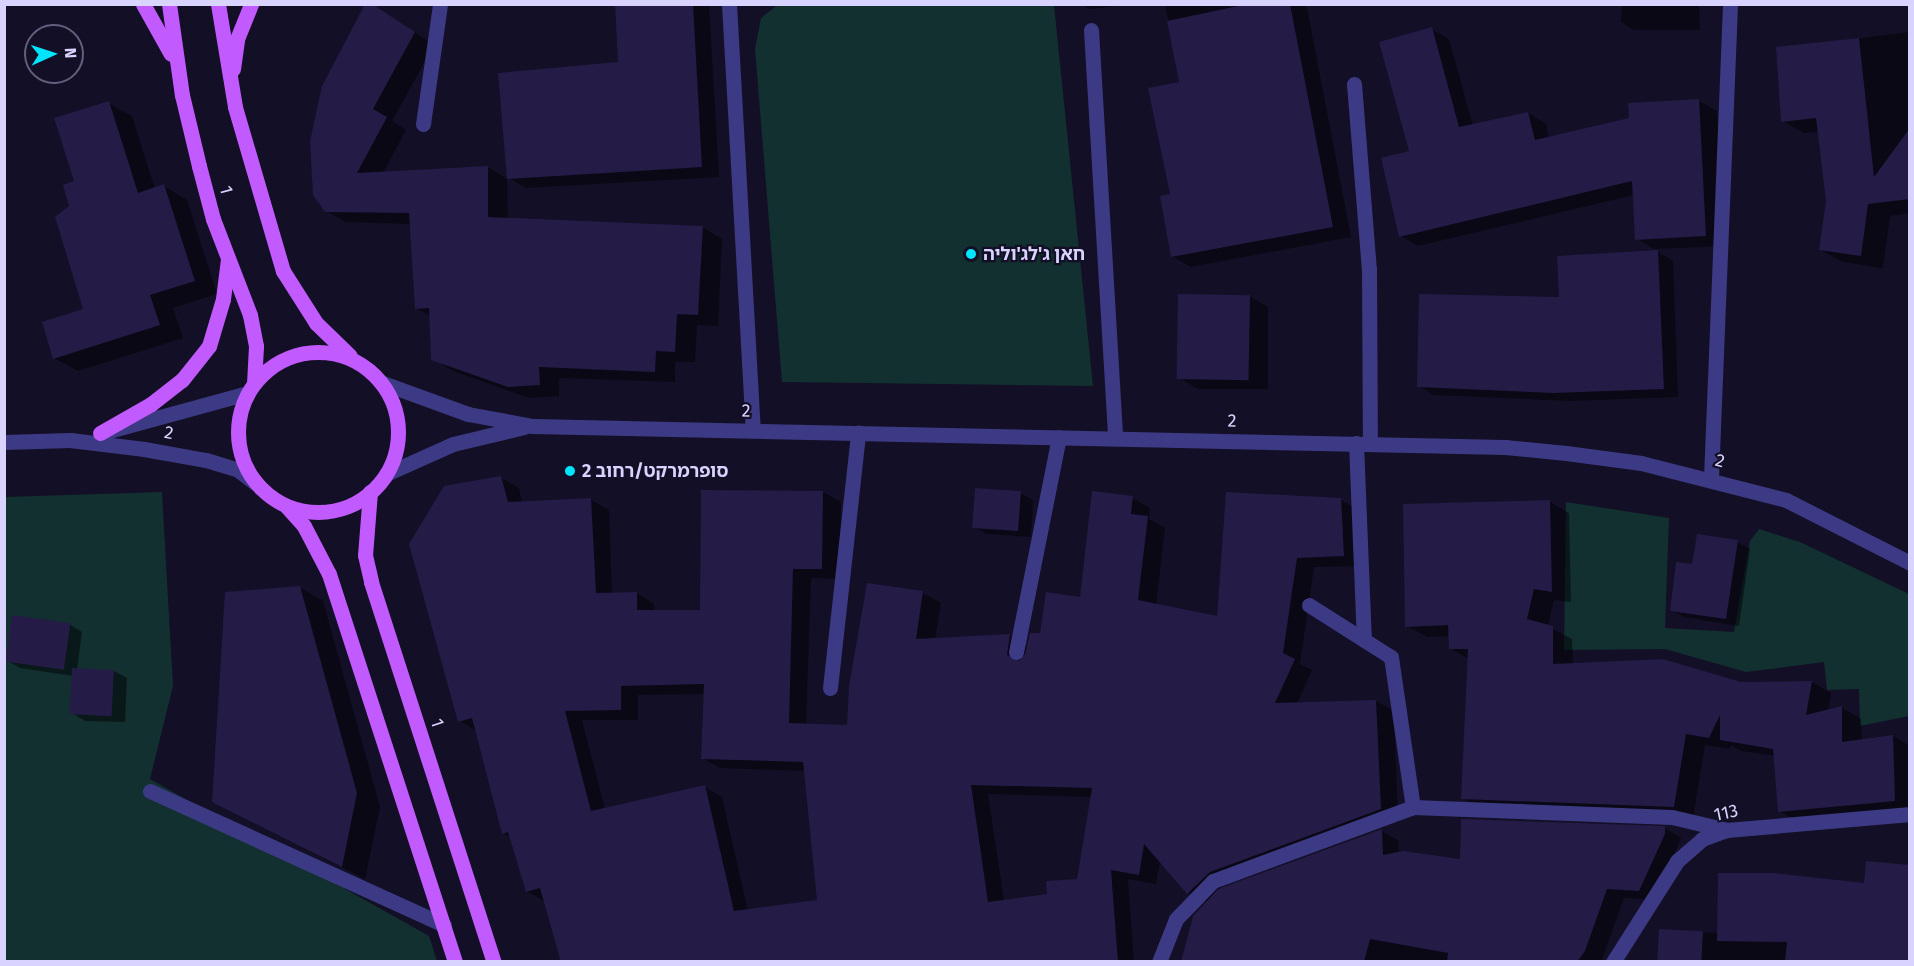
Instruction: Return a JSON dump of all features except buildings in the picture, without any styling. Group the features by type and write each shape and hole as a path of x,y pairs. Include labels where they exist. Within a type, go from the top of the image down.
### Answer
{"main road":[{"path":"143,4 179,72"},
{"name":"1","path":"169,4 179,72 199,166 250,315 256,346 251,387"},
{"name":"1","path":"218,4 231,84 283,271 316,323 355,360"},
{"path":"231,84 237,39 251,4"},
{"path":"100,433 151,404 182,380 209,345 223,299 228,256"},
{"path":"288,507 317,514 339,510 370,492 386,474 398,438 396,412 380,382 355,360 333,352 311,351 290,356 251,387 237,431 241,459 255,483 288,507 304,525 329,574 455,962"},
{"name":"1","path":"370,492 365,555 371,582 494,962"}],"street":[{"path":"423,124 440,4"},
{"path":"729,4 753,430"},
{"path":"1711,478 1730,4"},
{"path":"1091,30 1114,438"},
{"path":"1354,84 1369,269 1363,443 1364,640"},
{"name":"2","path":"380,382 468,414 533,426 1504,447 1641,463 1711,478 1786,500 1910,562"},
{"name":"2","path":"70,440 251,387"},
{"name":"2","path":"386,474 453,444 533,426"},
{"path":"830,688 858,433"},
{"path":"1016,652 1059,437"},
{"name":"2","path":"4,442 70,440 207,459 238,470 255,483"},
{"path":"1309,605 1390,657 1413,807"},
{"path":"150,791 444,926"},
{"path":"1159,962 1176,919 1213,881 1413,807 1672,817 1727,830"},
{"name":"113","path":"1613,962 1677,861 1702,839 1727,830 1910,814"}],"green space":[{"path":"777,5 1054,5 1093,386 782,382 755,49 761,18"},
{"path":"162,492 173,686 150,779 429,936 437,961 5,961 4,497"},
{"path":"1566,502 1669,518 1665,628 1734,632 1750,541 1759,529 1800,542 1909,594 1909,716 1860,726 1859,689 1827,690 1824,662 1746,672 1665,649 1564,650"}],"place":[{"name":"חאן ג'לג'וליה","path":"971,254"},
{"name":"סופרמרקט/רחוב 2","path":"570,471"}]}
